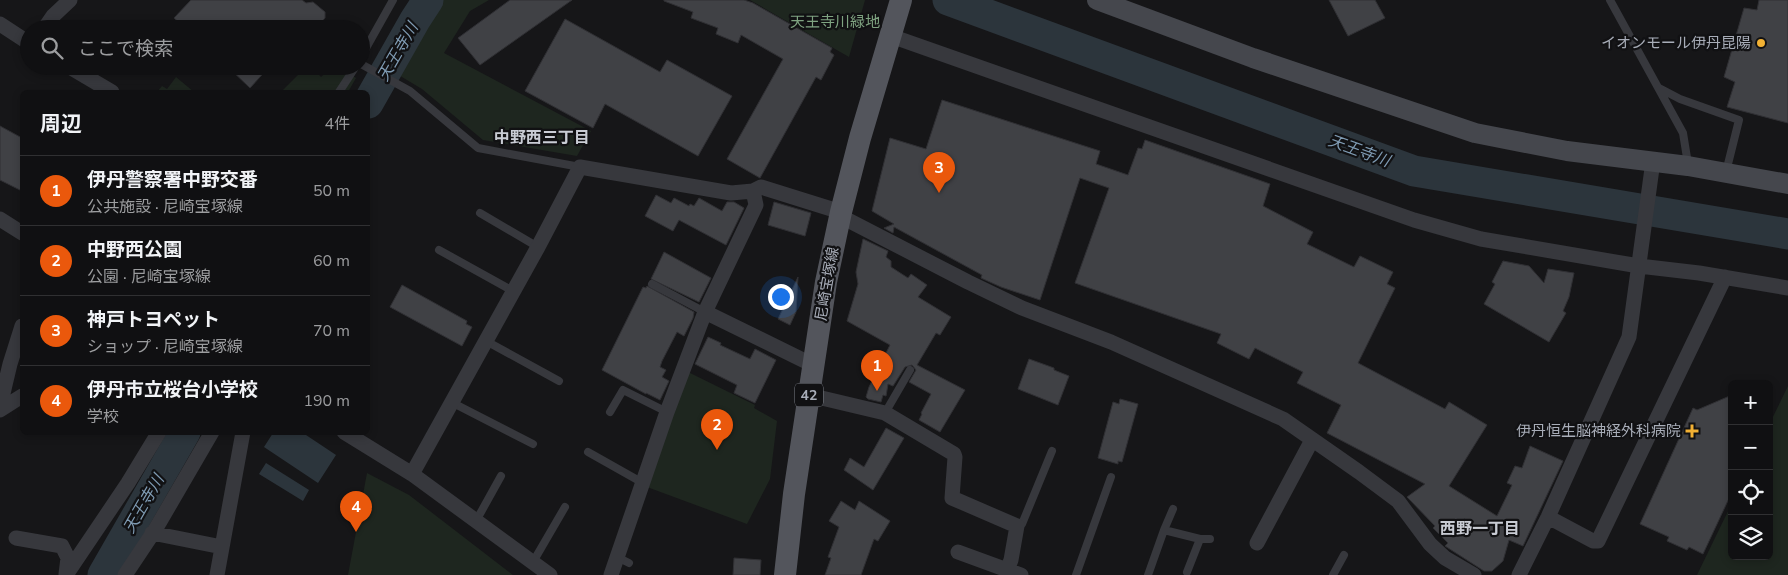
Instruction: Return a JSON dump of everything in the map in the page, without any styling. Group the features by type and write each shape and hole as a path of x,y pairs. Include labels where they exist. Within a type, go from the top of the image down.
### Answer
{"main road":[{"name":"尼崎宝塚線","path":"784,575 826,282 840,214 860,138 901,0"}],"street":[{"path":"50,20 70,0"},
{"path":"1097,0 1253,58 1475,133 1652,168 1688,166 1788,184"},
{"path":"0,24 20,37"},
{"path":"892,31 1414,220 1481,239 1639,262 1788,288"},
{"path":"83,75 109,90"},
{"path":"412,474 453,403 580,167 731,193 753,191 761,187 840,214 968,282 1022,308 1111,342 1283,420 1398,502 1430,544 1445,558 1474,575"},
{"path":"1519,575 1548,517 1629,337 1652,168"},
{"path":"610,575 623,560 643,483 667,412 705,312 756,205 753,191"},
{"path":"0,219 20,232"},
{"path":"1548,517 1598,541 1725,277"},
{"path":"705,312 813,365"},
{"path":"0,406 20,332"},
{"path":"809,395 885,413 954,454 952,498 1017,526 1011,560 1006,572"},
{"path":"0,410 20,397"},
{"path":"66,575 134,475 157,435"},
{"path":"125,575 152,534 210,435"},
{"path":"217,575 242,435"},
{"path":"349,435 412,474 550,575"},
{"path":"1257,543 1262,526 1312,440"},
{"path":"152,534 222,547"},
{"path":"16,538 62,546 68,558 66,575"},
{"path":"958,552 1006,572 1022,575"}],"lane":[{"path":"370,44 393,0"},
{"path":"1610,0 1683,133 1688,166"},
{"path":"370,68 410,91 478,148 580,167"},
{"path":"341,90 352,75"},
{"path":"1659,88 1680,99 1739,120 1726,172"},
{"path":"480,213 538,247"},
{"path":"438,250 513,291"},
{"path":"652,284 705,312"},
{"path":"486,341 559,381"},
{"path":"885,413 910,370"},
{"path":"610,412 623,390 667,412"},
{"path":"453,403 533,444"},
{"path":"1017,526 1022,524 1052,451"},
{"path":"588,452 643,483"},
{"path":"476,521 501,476"},
{"path":"1076,575 1111,477"},
{"path":"533,562 565,507"},
{"path":"1148,575 1173,509"},
{"path":"1164,530 1200,539 1210,539"},
{"path":"1187,572 1200,539"},
{"path":"1333,575 1344,555"}],"green space":[{"path":"438,0 489,0 470,11 444,53 591,131 577,156 483,140 422,89 397,74"},
{"name":"天王寺川緑地","path":"750,0 865,0 849,57"},
{"path":"298,75 319,75 321,77 323,75 352,75 356,78 349,90 283,90"},
{"path":"176,77 192,90 159,90 162,86 167,89"},
{"path":"686,371 755,405 754,408 777,421 770,479 747,524 647,487"},
{"path":"1788,386 1788,575 1697,575 1728,511 1728,560 1773,560 1773,417"},
{"path":"367,473 409,495 513,575 348,575"}],"shaded area":[{"path":"272,435 306,435 336,455 318,483 264,447"},
{"path":"266,463 309,490 303,501 259,474"}],"building":[{"path":"191,0 302,0 306,3 313,2 325,12 323,20 176,20 174,18"},
{"path":"510,0 572,0 480,65 458,38"},
{"path":"664,0 744,0 753,3 832,48 830,52 834,55 821,80 816,77 760,178 727,159 783,59 741,35 738,43 716,34 718,28 691,18 693,12"},
{"path":"1329,0 1375,0 1385,18 1348,36"},
{"name":"イオンモール伊丹昆陽","path":"1759,0 1788,0 1788,123 1727,107 1735,82 1724,77 1744,8 1757,10"},
{"path":"565,19 660,72 667,60 732,96 698,156 605,104 593,128 525,91"},
{"path":"236,75 262,75 250,88"},
{"path":"942,100 1100,151 1096,164 1128,175 1138,148 1142,149 1145,140 1270,184 1263,206 1313,232 1307,244 1354,267 1360,256 1393,272 1387,284 1395,288 1358,363 1445,409 1449,402 1487,425 1449,486 1497,516 1512,485 1507,483 1515,466 1522,468 1530,446 1563,461 1523,546 1509,540 1503,561 1492,571 1484,571 1445,546 1448,543 1433,528 1435,526 1407,497 1425,484 1327,433 1341,405 1297,383 1303,372 1255,348 1249,359 1217,343 1221,334 1075,283 1109,188 1080,178 1040,300 981,278 982,275 894,227 893,233 884,228 894,224 872,211 890,138 926,149"},
{"path":"0,126 20,137 20,190 0,180"},
{"path":"656,195 671,203 674,198 689,206 690,204 694,206 699,198 722,211 727,202 734,202 744,208 726,245 679,220 673,231 645,216"},
{"path":"774,202 811,213 805,236 768,225"},
{"path":"863,239 888,251 886,257 891,261 891,267 908,278 911,274 927,285 918,297 951,317 940,335 936,333 917,365 965,390 940,432 919,420 931,394 909,382 916,370 912,365 905,367 893,386 888,384 886,396 883,395 881,402 866,397 890,345 847,321 858,284 856,272"},
{"path":"664,252 711,278 699,302 651,279"},
{"path":"1503,261 1529,266 1544,283 1548,269 1574,273 1569,297 1563,311 1566,313 1549,342 1484,304 1495,284 1492,282"},
{"path":"798,277 796,312 790,325 778,319"},
{"path":"402,285 467,321 466,324 472,327 462,346 390,307"},
{"path":"647,286 694,312 684,336 677,332 662,361 660,367 666,370 662,377 669,381 660,400 602,370 643,287 646,288"},
{"path":"708,337 721,343 720,345 750,359 755,349 776,360 755,403 734,393 737,385 695,364"},
{"path":"1029,359 1069,376 1058,405 1018,389"},
{"path":"1728,397 1728,501 1703,554 1689,547 1687,550 1667,541 1669,537 1640,524 1693,408 1697,410"},
{"path":"1120,399 1138,404 1122,462 1118,461 1118,464 1098,458 1113,402 1119,404"},
{"path":"886,428 904,438 873,490 844,470 850,458 864,467"},
{"path":"841,501 855,510 859,501 890,521 878,541 874,539 861,575 825,575 831,558 828,557 839,527 829,521"},
{"path":"734,558 761,560 760,575 733,575"}],"waterway":[{"name":"天王寺川","path":"370,99 428,0"},
{"name":"天王寺川","path":"948,0 1414,171 1788,234"},
{"name":"天王寺川","path":"103,575 183,435"}],"place":[{"name":"イオンモール伊丹昆陽","path":"1761,43"},
{"name":"神戸トヨペット","path":"939,193"},
{"name":"伊丹警察署中野交番","path":"877,391"},
{"name":"伊丹恒生脳神経外科病院","path":"1692,431"},
{"name":"中野西公園","path":"717,450"},
{"name":"伊丹市立桜台小学校","path":"356,532"}],"district":[{"name":"中野西三丁目","path":"542,138"},
{"name":"西野一丁目","path":"1480,529"}]}
